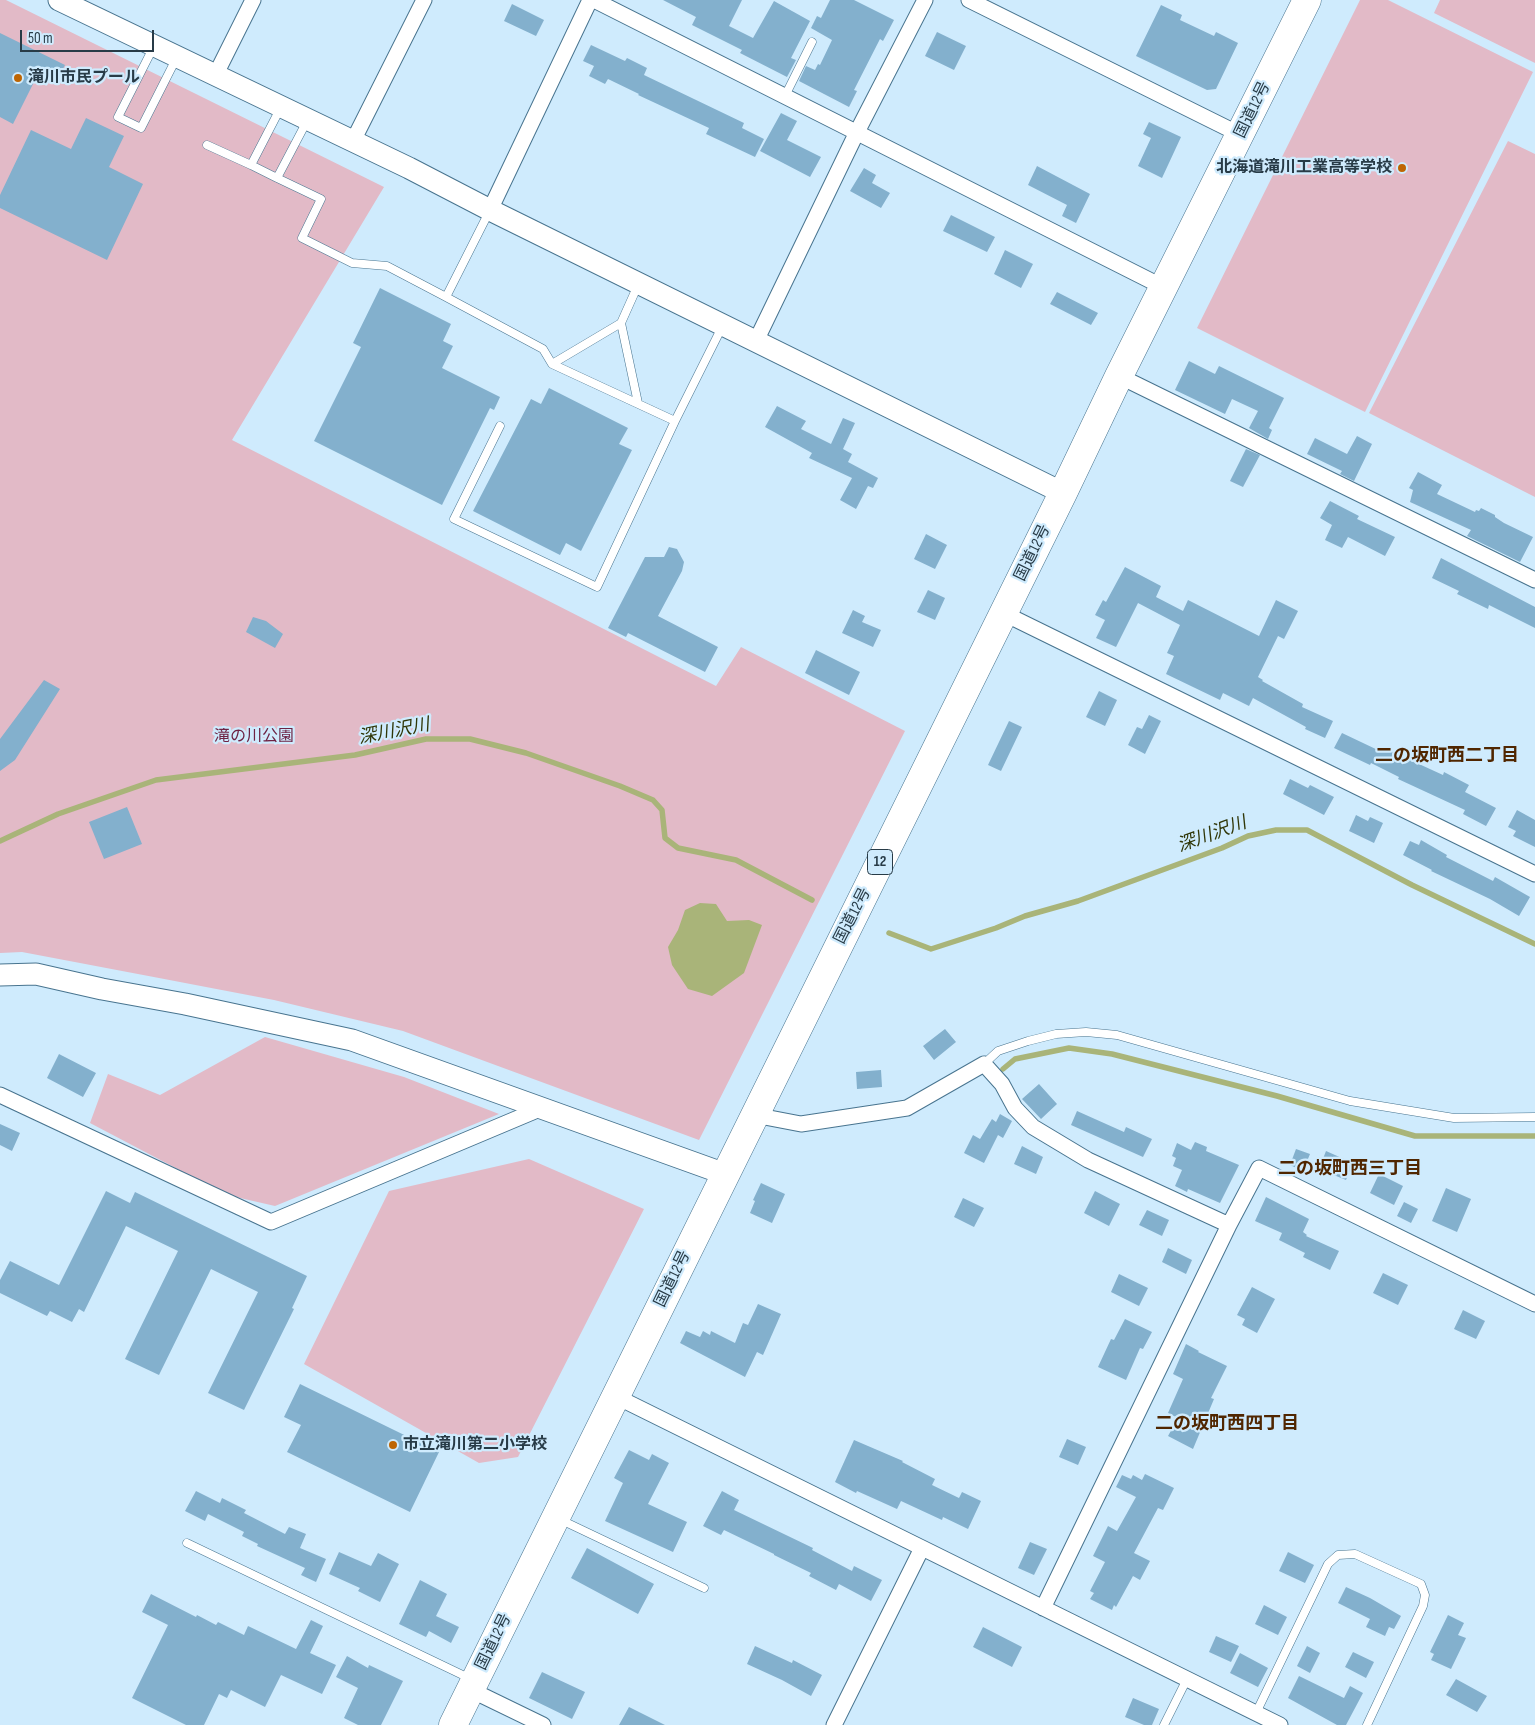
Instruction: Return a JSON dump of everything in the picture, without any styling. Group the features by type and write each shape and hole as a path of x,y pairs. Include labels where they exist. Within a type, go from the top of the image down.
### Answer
{"highway":[{"name":"国道12号","path":"453,1725 1063,493 1119,376 1308,0"}],"street":[{"path":"60,0 84,5 154,46 353,141 1063,493"},
{"path":"215,76 253,0"},
{"path":"353,141 424,0"},
{"path":"490,210 592,0 1164,287"},
{"path":"756,341 857,132 925,0"},
{"path":"969,0 1241,135"},
{"path":"1119,376 1535,580"},
{"path":"1003,613 1535,874"},
{"path":"0,975 36,974 102,990 185,1004 352,1040 725,1174"},
{"path":"754,1115 801,1124 907,1108 984,1064 1002,1084 1014,1108 1033,1127 1088,1160 1229,1225"},
{"path":"0,1095 271,1222 542,1108"},
{"path":"1043,1608 1229,1225 1259,1168 1535,1304"},
{"path":"615,1396 1280,1725"},
{"path":"834,1725 922,1548"},
{"path":"473,1685 543,1725"}],"lane":[{"path":"785,96 812,42"},
{"path":"154,46 118,117 142,128 177,57"},
{"path":"251,165 281,107"},
{"path":"277,178 308,120"},
{"path":"207,145 321,199 302,238 352,263 387,266 543,349 552,364 675,421"},
{"path":"446,297 490,210"},
{"path":"638,283 621,323 638,403"},
{"path":"552,364 621,323"},
{"path":"500,426 454,519 597,587 675,421 724,325"},
{"path":"984,1064 998,1051 1028,1041 1056,1034 1086,1032 1118,1036 1350,1101 1454,1118 1535,1117"},
{"path":"556,1517 704,1588"},
{"path":"187,1543 450,1670 473,1685"},
{"path":"1256,1713 1328,1564 1338,1554 1355,1554 1421,1584 1425,1595 1423,1606 1367,1725"},
{"path":"1164,1725 1187,1679"}],"green space":[{"name":"滝の川公園","path":"0,0 6,0 384,187 232,440 716,686 741,647 905,731 699,1140 403,1031 274,1000 22,952 0,953"},
{"path":"1360,0 1388,0 1533,72 1365,412 1197,328"},
{"path":"1440,0 1535,0 1535,63 1434,13"},
{"path":"1508,141 1535,154 1535,497 1369,413"},
{"path":"265,1037 404,1077 499,1114 275,1206 227,1195 90,1123 108,1074 160,1095"},
{"path":"529,1159 644,1209 518,1457 479,1463 304,1364 389,1191"}],"shaded area":[{"path":"700,903 716,904 727,921 749,920 762,925 744,973 712,996 688,989 672,965 668,947 678,930 685,910"}],"building":[{"path":"663,0 742,0 729,26 753,38 774,1 810,21 791,58 796,60 787,77 740,53 742,50 692,25 696,17"},
{"path":"830,0 854,0 894,20 883,41 880,39 854,90 857,91 849,107 799,81 806,66 815,70 818,64 820,65 832,40 811,28 817,16 821,18"},
{"path":"512,4 544,20 536,36 504,21"},
{"path":"1161,5 1182,15 1180,20 1214,36 1216,32 1238,43 1216,89 1207,90 1136,56"},
{"path":"937,32 966,46 954,70 925,56"},
{"name":"滝川市民プール","path":"0,33 65,65 56,82 38,74 13,124 0,117"},
{"path":"591,45 625,61 627,58 647,68 644,75 744,123 742,128 764,139 755,157 706,134 709,128 608,79 605,84 589,76 594,66 583,61"},
{"path":"781,113 797,121 787,140 821,157 810,177 760,151"},
{"path":"86,118 124,136 109,167 143,184 107,260 0,208 0,195 31,130 71,149"},
{"path":"1149,122 1181,137 1162,178 1138,166 1151,138 1143,134"},
{"path":"1037,166 1090,194 1076,223 1062,216 1067,205 1028,185"},
{"path":"864,168 876,175 872,183 890,193 881,208 850,191"},
{"path":"951,215 995,237 987,252 943,231"},
{"path":"1005,250 1033,264 1021,288 994,274"},
{"path":"380,288 451,324 443,341 453,346 442,368 500,397 494,410 490,408 442,505 314,441 361,347 353,343"},
{"path":"1057,292 1098,313 1091,325 1050,304"},
{"path":"1189,361 1215,374 1219,366 1284,398 1269,428 1272,430 1268,439 1249,428 1258,411 1232,399 1225,414 1175,390"},
{"path":"549,388 628,428 619,444 632,450 581,551 566,543 560,555 473,511 531,399 541,404"},
{"path":"777,406 806,421 801,429 831,444 843,418 855,423 843,449 852,454 848,462 878,478 873,488 868,486 856,509 840,500 852,478 809,458 812,453 765,427"},
{"path":"1357,436 1372,444 1354,481 1340,474 1342,471 1307,454 1315,438 1347,454"},
{"path":"1246,449 1260,455 1243,487 1230,481"},
{"path":"1418,472 1442,485 1437,494 1475,512 1481,508 1495,515 1504,523 1533,537 1520,562 1467,536 1471,530 1410,502 1413,490 1409,488"},
{"path":"1330,501 1359,516 1357,519 1395,537 1385,556 1348,537 1342,548 1325,540 1332,525 1320,518"},
{"path":"926,534 947,545 935,569 914,559"},
{"path":"669,547 677,549 684,562 682,571 658,616 718,647 705,672 628,633 626,637 608,628 645,557 664,557"},
{"path":"1441,558 1535,607 1535,628 1489,605 1488,609 1457,594 1459,591 1432,578"},
{"path":"1125,567 1161,586 1156,597 1183,611 1188,600 1259,636 1276,600 1298,611 1284,639 1278,636 1258,677 1303,704 1302,707 1333,721 1325,738 1305,729 1306,727 1253,698 1249,706 1223,693 1220,700 1166,674 1174,656 1167,653 1180,625 1138,603 1116,647 1096,638 1105,620 1095,615 1103,600 1106,602"},
{"path":"928,590 945,598 935,620 917,612"},
{"path":"853,610 865,616 862,622 881,630 873,647 842,633"},
{"path":"253,617 266,621 283,634 275,648 246,632"},
{"path":"816,650 860,672 849,695 805,673"},
{"path":"44,680 60,689 15,760 0,771 0,739"},
{"path":"1099,691 1117,700 1105,726 1086,717"},
{"path":"1149,715 1161,721 1145,754 1128,745 1137,727 1142,729"},
{"path":"1009,721 1022,727 1001,771 988,765"},
{"path":"1342,733 1382,752 1384,748 1443,775 1444,772 1469,785 1465,792 1496,808 1486,826 1463,814 1465,810 1398,779 1399,777 1371,763 1370,765 1334,748"},
{"path":"1290,779 1308,788 1310,785 1334,797 1324,815 1283,794"},
{"path":"127,807 142,844 104,859 89,822"},
{"path":"1517,810 1535,820 1535,847 1513,836 1516,831 1508,827"},
{"path":"1356,815 1368,821 1370,817 1383,823 1374,843 1349,831"},
{"path":"1421,840 1447,855 1446,857 1493,881 1495,877 1530,897 1519,916 1490,899 1431,871 1403,855 1410,841 1419,845"},
{"path":"945,1029 956,1042 934,1060 923,1046"},
{"path":"59,1054 96,1073 83,1097 47,1078"},
{"path":"881,1070 882,1087 857,1089 856,1072"},
{"path":"1039,1084 1057,1104 1041,1119 1022,1099"},
{"path":"1077,1111 1124,1132 1126,1127 1152,1139 1143,1157 1071,1125"},
{"path":"1000,1114 1012,1121 1003,1138 998,1135 984,1163 964,1153 973,1135 980,1139 992,1119 996,1122"},
{"path":"0,1124 20,1133 12,1151 0,1145"},
{"path":"1195,1142 1207,1147 1206,1151 1239,1165 1220,1203 1188,1189 1187,1192 1175,1186 1182,1170 1173,1166 1176,1158 1172,1156 1177,1143 1191,1150"},
{"path":"1022,1146 1043,1157 1036,1174 1014,1164"},
{"path":"1296,1149 1310,1154 1303,1171 1290,1165"},
{"path":"1326,1151 1353,1163 1346,1180 1319,1169"},
{"path":"1379,1174 1403,1186 1394,1205 1370,1193"},
{"path":"761,1183 785,1194 772,1223 750,1213 755,1201 753,1200"},
{"path":"1446,1188 1471,1199 1457,1232 1432,1221"},
{"path":"106,1191 130,1203 135,1192 307,1276 292,1308 294,1309 244,1410 208,1393 258,1292 211,1269 159,1375 125,1359 178,1251 126,1226 84,1312 79,1309 72,1322 50,1311 47,1316 0,1293 0,1280 10,1261 59,1285"},
{"path":"1095,1191 1120,1204 1109,1226 1084,1213"},
{"path":"1266,1197 1309,1219 1303,1232 1306,1236 1339,1251 1330,1270 1303,1257 1305,1253 1279,1240 1282,1233 1255,1221"},
{"path":"963,1198 984,1208 974,1227 954,1217"},
{"path":"1404,1202 1418,1209 1411,1223 1397,1216"},
{"path":"1147,1210 1169,1220 1162,1236 1139,1225"},
{"path":"1168,1248 1192,1260 1186,1274 1162,1262"},
{"path":"1383,1273 1408,1285 1398,1305 1373,1293"},
{"path":"1119,1274 1148,1288 1139,1306 1111,1292"},
{"path":"1252,1287 1275,1299 1257,1333 1242,1325 1245,1319 1237,1315"},
{"path":"758,1304 781,1314 763,1355 757,1352 745,1377 680,1343 686,1331 700,1337 703,1331 710,1335 711,1331 735,1343 743,1323 748,1325"},
{"path":"1463,1310 1485,1321 1476,1339 1454,1329"},
{"path":"1125,1319 1152,1332 1143,1349 1140,1348 1126,1380 1098,1367 1111,1339 1114,1340"},
{"path":"1186,1344 1227,1366 1211,1398 1214,1399 1193,1449 1168,1436 1178,1418 1168,1413 1183,1379 1173,1374"},
{"path":"300,1384 439,1452 410,1512 287,1452 301,1425 284,1417"},
{"path":"1067,1439 1086,1447 1078,1465 1059,1457"},
{"path":"854,1440 903,1461 935,1479 932,1485 959,1498 962,1492 981,1501 968,1529 943,1517 942,1520 901,1501 897,1509 857,1491 856,1493 835,1482"},
{"path":"629,1450 649,1460 652,1454 669,1463 648,1504 687,1522 673,1552 605,1521 623,1483 614,1478"},
{"path":"1145,1474 1174,1488 1163,1510 1158,1508 1134,1553 1150,1561 1140,1580 1133,1576 1116,1607 1114,1605 1112,1610 1090,1599 1094,1593 1090,1591 1105,1562 1093,1556 1108,1526 1117,1531 1136,1497 1116,1487 1122,1475 1131,1479 1133,1475 1142,1480"},
{"path":"196,1491 220,1503 222,1498 246,1510 244,1513 285,1534 289,1527 306,1534 300,1548 326,1559 316,1582 301,1575 305,1568 257,1546 258,1544 242,1536 244,1532 208,1514 205,1521 185,1511"},
{"path":"722,1491 739,1500 734,1510 813,1548 812,1550 852,1571 854,1566 882,1580 871,1601 839,1584 836,1590 809,1576 811,1573 724,1530 721,1535 703,1526"},
{"path":"1030,1542 1047,1549 1034,1575 1018,1568"},
{"path":"587,1548 654,1584 638,1614 571,1578"},
{"path":"339,1552 371,1566 378,1553 399,1564 380,1602 358,1591 360,1588 329,1574"},
{"path":"1288,1552 1314,1565 1305,1583 1279,1571"},
{"path":"420,1580 447,1594 436,1616 459,1627 451,1643 429,1631 426,1637 399,1624"},
{"path":"1346,1587 1401,1616 1394,1629 1389,1627 1385,1636 1366,1627 1370,1619 1338,1603"},
{"path":"151,1594 216,1625 218,1622 244,1635 248,1626 296,1649 311,1620 323,1626 310,1653 336,1665 322,1694 281,1675 265,1707 231,1690 227,1698 219,1694 204,1725 186,1725 132,1698 168,1625 142,1612"},
{"path":"1264,1605 1287,1617 1278,1635 1255,1624"},
{"path":"1448,1615 1464,1623 1458,1635 1466,1638 1451,1669 1431,1660 1434,1654 1430,1652"},
{"path":"983,1627 1022,1647 1012,1667 973,1647"},
{"path":"1216,1636 1239,1646 1231,1662 1209,1652"},
{"path":"755,1646 792,1663 793,1660 822,1675 811,1696 747,1664"},
{"path":"1307,1646 1320,1653 1310,1673 1297,1666"},
{"path":"1353,1652 1374,1662 1366,1678 1345,1667"},
{"path":"1240,1653 1268,1668 1258,1687 1230,1673"},
{"path":"347,1656 368,1668 369,1665 403,1681 381,1725 358,1725 344,1718 358,1688 336,1677"},
{"path":"542,1672 585,1692 572,1719 529,1698"},
{"path":"1299,1676 1344,1698 1350,1686 1363,1693 1346,1725 1337,1725 1288,1698"},
{"path":"1456,1679 1487,1696 1477,1712 1446,1695"},
{"path":"1133,1698 1159,1709 1152,1725 1144,1725 1125,1717"},
{"path":"629,1707 665,1725 619,1725"}],"waterway":[{"name":"深川沢川","path":"0,841 58,814 156,780 355,755 426,739 470,739 526,753 620,786 653,800 662,810 665,838 678,848 736,860 812,900"},
{"name":"深川沢川","path":"889,933 931,949 996,928 1025,916 1078,901 1222,848 1248,836 1276,830 1307,830 1412,885 1535,944"},
{"path":"1003,1069 1015,1059 1069,1048 1112,1054 1277,1096 1415,1136 1535,1136"}],"place":[{"name":"滝川市民プール","path":"18,78"},
{"name":"北海道滝川工業高等学校","path":"1402,168"},
{"name":"市立滝川第二小学校","path":"393,1445"}],"district":[{"name":"二の坂町西二丁目","path":"1447,756"},
{"name":"二の坂町西三丁目","path":"1350,1169"},
{"name":"二の坂町西四丁目","path":"1227,1424"}]}
